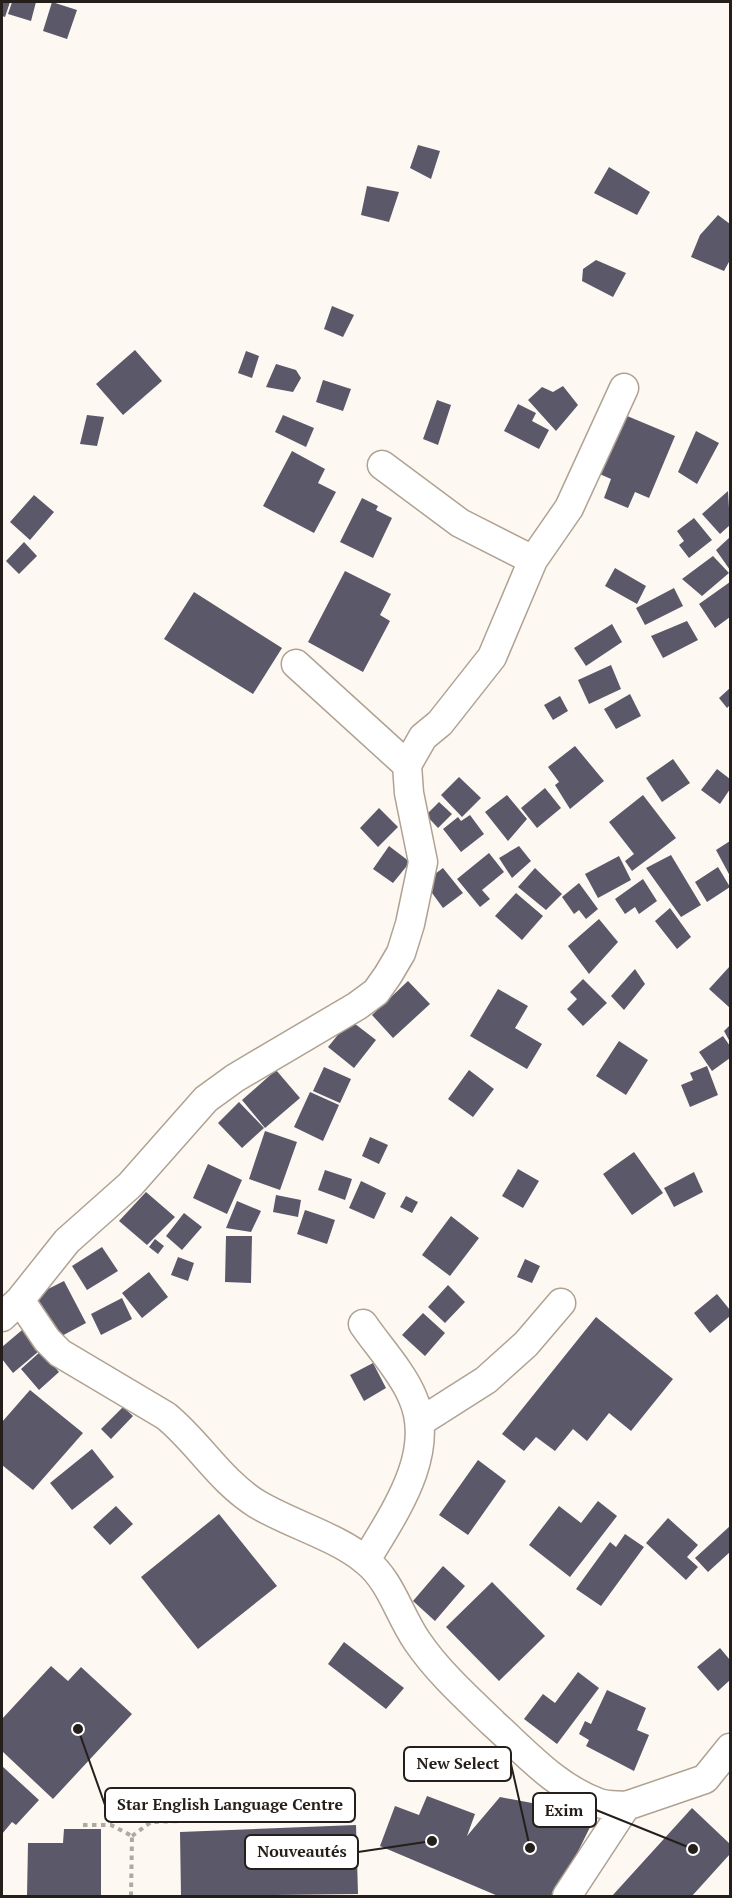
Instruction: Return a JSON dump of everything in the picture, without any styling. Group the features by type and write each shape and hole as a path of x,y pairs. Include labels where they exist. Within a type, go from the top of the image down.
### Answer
{"street":[{"path":"624,388 569,508 533,560 492,657 440,723 423,737 408,765 411,803 423,862 401,953 388,975 376,992 357,1006 235,1078 206,1099 130,1185 67,1241 11,1309 77,1366 166,1416 181,1428 218,1473 237,1490 257,1504 366,1560 386,1582 404,1622 429,1658 550,1776 601,1804 626,1806 705,1779 730,1748"},
{"path":"382,465 460,523 533,560"},
{"path":"296,664 408,765"},
{"path":"420,1422 486,1380 526,1344 561,1303"},
{"path":"363,1324 412,1395 420,1422 417,1461 394,1513 366,1560"},
{"path":"567,1896 626,1806"}],"path":[{"path":"132,1836 151,1822 345,1816"},
{"path":"83,1824 111,1825 132,1836"},
{"path":"131,1896 132,1836"}],"building":[{"path":"2,2 10,2 5,17 2,16"},
{"path":"12,2 36,2 31,21 8,14"},
{"path":"52,2 77,10 67,39 43,31"},
{"path":"418,145 440,151 431,179 410,168"},
{"path":"609,167 650,192 637,215 594,193"},
{"path":"367,186 399,192 389,222 361,215"},
{"path":"718,215 730,224 730,260 724,271 691,257 700,235"},
{"path":"596,260 626,273 613,297 582,281 583,269"},
{"path":"332,306 354,315 343,337 324,329"},
{"path":"135,350 162,381 123,415 96,384"},
{"path":"246,351 259,356 252,378 238,373"},
{"path":"276,364 296,370 301,378 293,392 266,387"},
{"path":"323,380 351,389 343,411 316,402"},
{"path":"563,386 578,405 556,431 528,400 542,387 553,392"},
{"path":"437,400 451,405 438,445 423,439"},
{"path":"518,404 536,413 532,421 549,430 539,449 504,431"},
{"path":"620,413 675,436 649,498 635,492 628,508 604,498 611,479 595,472"},
{"path":"87,415 104,417 97,446 80,444"},
{"path":"283,415 314,428 306,447 275,432"},
{"path":"696,431 719,443 697,484 678,472"},
{"path":"292,451 325,469 318,483 336,492 314,533 263,506"},
{"path":"728,491 730,525 720,534 702,514"},
{"path":"34,495 54,512 30,540 10,522"},
{"path":"362,498 378,506 376,510 392,518 373,558 340,542"},
{"path":"694,518 712,540 689,558 679,545 684,541 677,531"},
{"path":"730,537 730,570 716,550"},
{"path":"24,542 37,556 19,574 6,561"},
{"path":"713,556 729,573 702,596 682,579"},
{"path":"615,568 646,586 637,604 605,586"},
{"path":"345,571 391,594 380,615 390,621 363,672 308,642"},
{"path":"730,582 730,617 715,628 699,604"},
{"path":"674,588 683,606 645,625 636,608"},
{"path":"194,592 282,648 253,694 164,639"},
{"path":"687,621 698,640 663,658 651,636"},
{"path":"612,624 622,642 586,666 574,648"},
{"path":"611,665 621,689 589,704 578,680"},
{"path":"730,688 730,705 727,708 719,698"},
{"path":"630,694 641,716 616,729 604,709"},
{"path":"560,696 568,711 553,720 544,705"},
{"path":"575,746 604,781 570,809 555,785 559,782 548,767"},
{"path":"673,759 690,783 662,802 646,778"},
{"path":"717,769 730,779 730,789 720,804 701,790"},
{"path":"459,777 481,798 462,817 441,795"},
{"path":"545,788 561,808 537,828 521,808"},
{"path":"507,795 527,819 508,841 485,812"},
{"path":"643,795 676,838 632,871 625,861 634,854 609,822"},
{"path":"439,802 452,814 438,828 426,815"},
{"path":"379,808 398,827 378,847 360,828"},
{"path":"470,815 484,834 461,852 443,829 458,817 461,821"},
{"path":"730,841 730,876 716,850"},
{"path":"389,846 410,862 393,883 373,869"},
{"path":"519,846 531,861 512,878 499,858"},
{"path":"489,853 504,872 482,890 490,899 480,907 457,879"},
{"path":"671,855 701,905 681,917 646,868"},
{"path":"619,856 631,880 598,898 585,874"},
{"path":"718,867 730,887 707,902 695,882"},
{"path":"443,868 463,893 443,908 424,882"},
{"path":"535,868 562,894 546,910 518,887"},
{"path":"643,879 657,901 639,914 635,907 625,914 615,899"},
{"path":"579,883 598,909 586,919 579,910 574,914 562,897"},
{"path":"516,893 543,916 522,940 495,916"},
{"path":"670,908 691,937 677,949 655,921"},
{"path":"599,919 618,942 589,974 568,946"},
{"path":"730,966 730,1008 709,989"},
{"path":"635,969 645,984 624,1010 611,996"},
{"path":"583,979 607,1003 583,1026 567,1009 577,999 570,992"},
{"path":"408,981 430,1004 393,1038 372,1015"},
{"path":"498,989 528,1006 515,1028 542,1044 527,1069 470,1036"},
{"path":"350,1020 376,1040 354,1068 328,1047"},
{"path":"730,1025 730,1042 724,1031"},
{"path":"723,1036 730,1046 730,1058 712,1071 699,1052"},
{"path":"619,1041 648,1060 626,1095 596,1076"},
{"path":"707,1066 718,1095 690,1107 681,1085 693,1080 690,1073"},
{"path":"324,1067 351,1079 340,1103 313,1091"},
{"path":"276,1070 300,1098 265,1128 242,1100"},
{"path":"469,1070 494,1089 473,1117 448,1099"},
{"path":"310,1092 339,1105 323,1141 294,1127"},
{"path":"239,1102 264,1128 242,1148 218,1123"},
{"path":"265,1131 297,1142 280,1190 249,1179"},
{"path":"370,1137 388,1145 379,1164 362,1156"},
{"path":"634,1152 663,1193 632,1215 603,1174"},
{"path":"208,1164 242,1180 227,1214 193,1198"},
{"path":"518,1169 539,1181 523,1208 502,1196"},
{"path":"325,1170 352,1179 345,1200 318,1190"},
{"path":"694,1172 703,1192 674,1207 664,1188"},
{"path":"361,1181 386,1193 374,1219 349,1208"},
{"path":"146,1192 175,1217 147,1245 119,1221"},
{"path":"276,1195 301,1200 298,1217 273,1212"},
{"path":"406,1196 418,1202 412,1213 400,1207"},
{"path":"237,1201 261,1211 251,1232 226,1228"},
{"path":"305,1210 335,1220 327,1244 297,1234"},
{"path":"184,1213 202,1227 182,1250 166,1236"},
{"path":"451,1216 479,1238 450,1276 422,1255"},
{"path":"226,1236 252,1236 251,1283 225,1282"},
{"path":"155,1239 164,1246 158,1254 149,1247"},
{"path":"102,1247 118,1271 87,1290 72,1266"},
{"path":"178,1257 194,1263 188,1281 171,1275"},
{"path":"525,1259 540,1266 532,1283 517,1277"},
{"path":"149,1272 168,1297 142,1318 122,1293"},
{"path":"64,1281 86,1323 56,1339 34,1296"},
{"path":"448,1285 465,1302 445,1323 428,1307"},
{"path":"717,1294 730,1310 730,1316 710,1333 694,1313"},
{"path":"122,1298 132,1319 101,1335 91,1314"},
{"path":"423,1313 445,1333 425,1356 402,1335"},
{"path":"596,1317 673,1379 631,1431 609,1413 587,1441 573,1429 555,1451 536,1437 524,1451 502,1434"},
{"path":"28,1325 45,1346 13,1373 2,1359 2,1347"},
{"path":"41,1351 59,1372 39,1390 21,1369"},
{"path":"373,1363 386,1388 364,1401 350,1375"},
{"path":"30,1390 83,1433 33,1490 2,1465 2,1422"},
{"path":"123,1407 133,1416 111,1439 101,1429"},
{"path":"92,1449 114,1477 72,1510 50,1483"},
{"path":"478,1460 506,1481 468,1535 439,1515"},
{"path":"598,1501 617,1516 570,1577 529,1545 559,1506 581,1523"},
{"path":"116,1506 133,1524 110,1545 93,1527"},
{"path":"219,1514 277,1586 198,1649 141,1577"},
{"path":"668,1518 698,1545 687,1557 698,1567 686,1580 646,1543"},
{"path":"730,1526 730,1552 708,1572 695,1558"},
{"path":"625,1534 644,1547 601,1606 576,1589 610,1542 616,1547"},
{"path":"443,1566 465,1586 435,1621 413,1601"},
{"path":"492,1582 545,1636 499,1681 446,1627"},
{"path":"344,1642 404,1688 386,1709 328,1664"},
{"path":"720,1648 730,1660 730,1680 718,1691 697,1667"},
{"path":"51,1666 68,1681 81,1667 132,1714 53,1799 2,1751 2,1719"},
{"path":"578,1672 599,1688 557,1744 524,1719 543,1694 555,1703"},
{"path":"607,1690 646,1708 637,1730 649,1735 634,1771 586,1746 589,1740 579,1734 585,1721 591,1724"},
{"path":"2,1766 39,1800 16,1825 12,1822 2,1834"},
{"path":"427,1796 475,1814 467,1836 500,1797 596,1815 556,1896 498,1896 380,1846 395,1806 419,1815"},
{"path":"692,1808 730,1844 730,1854 692,1896 612,1896"},
{"path":"356,1825 358,1894 181,1896 180,1832"},
{"path":"64,1829 101,1829 101,1896 27,1896 28,1843 63,1843"}],"place":[{"name":"Star English Language Centre","path":"78,1729"},
{"name":"Nouveautés","path":"432,1841"},
{"name":"New Select","path":"530,1848"},
{"name":"Exim","path":"693,1849"}]}
